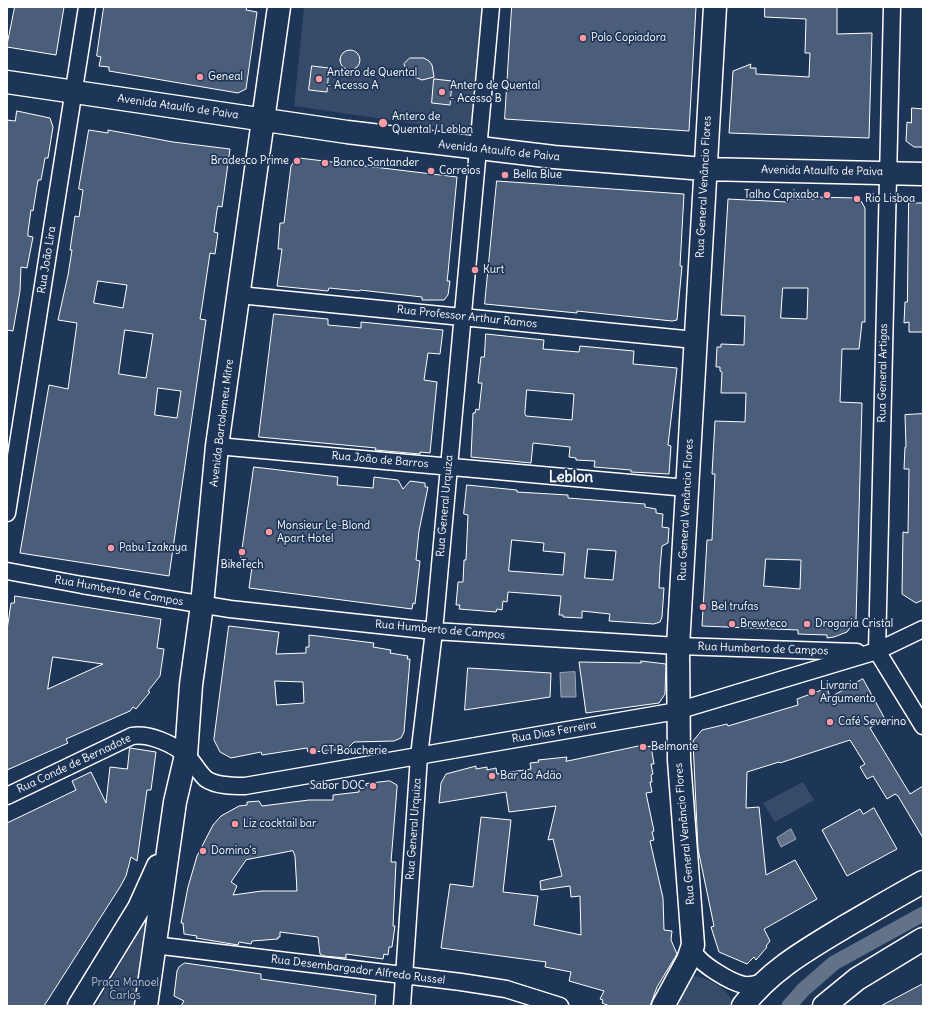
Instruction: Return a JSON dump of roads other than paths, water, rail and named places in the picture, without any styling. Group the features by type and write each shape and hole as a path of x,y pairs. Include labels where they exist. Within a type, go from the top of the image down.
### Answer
{"main road":[{"name":"Avenida Bartolomeu Mitre","path":"146,1006 175,802 186,755 191,685 202,605 218,446 279,7"},
{"name":"Rua General Venâncio Flores","path":"663,1006 693,950 694,934 682,816 677,711 678,646 704,169 715,7"},
{"name":"Avenida Ataulfo de Paiva","path":"7,82 74,93 479,149 554,157 704,169 923,174"},
{"name":"Avenida Bartolomeu Mitre","path":"78,1006 139,908 170,839"},
{"path":"742,1006 763,982 813,946 923,882"},
{"path":"824,1006 857,979 923,938"}],"street":[{"name":"Rua João Lira","path":"7,513 87,7"},
{"name":"Rua General Urquiza","path":"402,1006 419,756 434,631 491,7"},
{"name":"Rua General Artigas","path":"877,651 892,7"},
{"name":"Rua Professor Arthur Ramos","path":"239,295 695,340"},
{"name":"Rua João de Barros","path":"218,446 687,488"},
{"name":"Rua Humberto de Campos","path":"7,571 82,586 202,605 434,631 678,646 814,652 877,651"},
{"name":"Rua Dias Ferreira","path":"186,755 206,779 219,784 245,786 677,711 877,651 923,629"},
{"path":"877,651 923,726"},
{"name":"Rua Conde de Bernadote","path":"7,796 132,736 140,735 161,741 186,755"},
{"name":"Rua Desembargador Alfredo Russel","path":"154,945 506,989 560,1006"},
{"path":"693,950 696,956 704,964 743,985 763,982"},
{"path":"682,970 699,970 721,980 731,987 737,994 742,1006"}],"waterway":[{"path":"789,1006 803,990 834,963 923,914"}],"place":[{"name":"Polo Copiadora","path":"583,38"},
{"name":"Geneal","path":"200,77"},
{"name":"Antero de Quental - Acesso A","path":"319,79"},
{"name":"Antero de Quental - Acesso B","path":"442,92"},
{"name":"Antero de Quental / Leblon","path":"383,123"},
{"name":"Bradesco Prime","path":"297,161"},
{"name":"Banco Santander","path":"325,163"},
{"name":"Correios","path":"431,171"},
{"name":"Bella Blue","path":"505,175"},
{"name":"Talho Capixaba","path":"827,195"},
{"name":"Rio Lisboa","path":"857,199"},
{"name":"Kurt","path":"475,270"},
{"name":"Monsieur Le-Blond Apart Hotel","path":"269,532"},
{"name":"Pabu Izakaya","path":"111,548"},
{"name":"BikeTech","path":"242,552"},
{"name":"Bel trufas","path":"703,607"},
{"name":"Brewteco","path":"732,624"},
{"name":"Drogaria Cristal","path":"807,624"},
{"name":"Livraria Argumento","path":"812,692"},
{"name":"Café Severino","path":"830,722"},
{"name":"Belmonte","path":"643,747"},
{"name":"CT Boucherie","path":"313,751"},
{"name":"Bar do Adão","path":"492,776"},
{"name":"Sabor DOC","path":"373,786"},
{"name":"Liz cocktail bar","path":"235,824"},
{"name":"Domino's","path":"203,851"}],"district":[{"name":"Leblon","path":"571,478"}],"park label":[{"name":"Praça Manoel Carlos","path":"125,989"}]}
